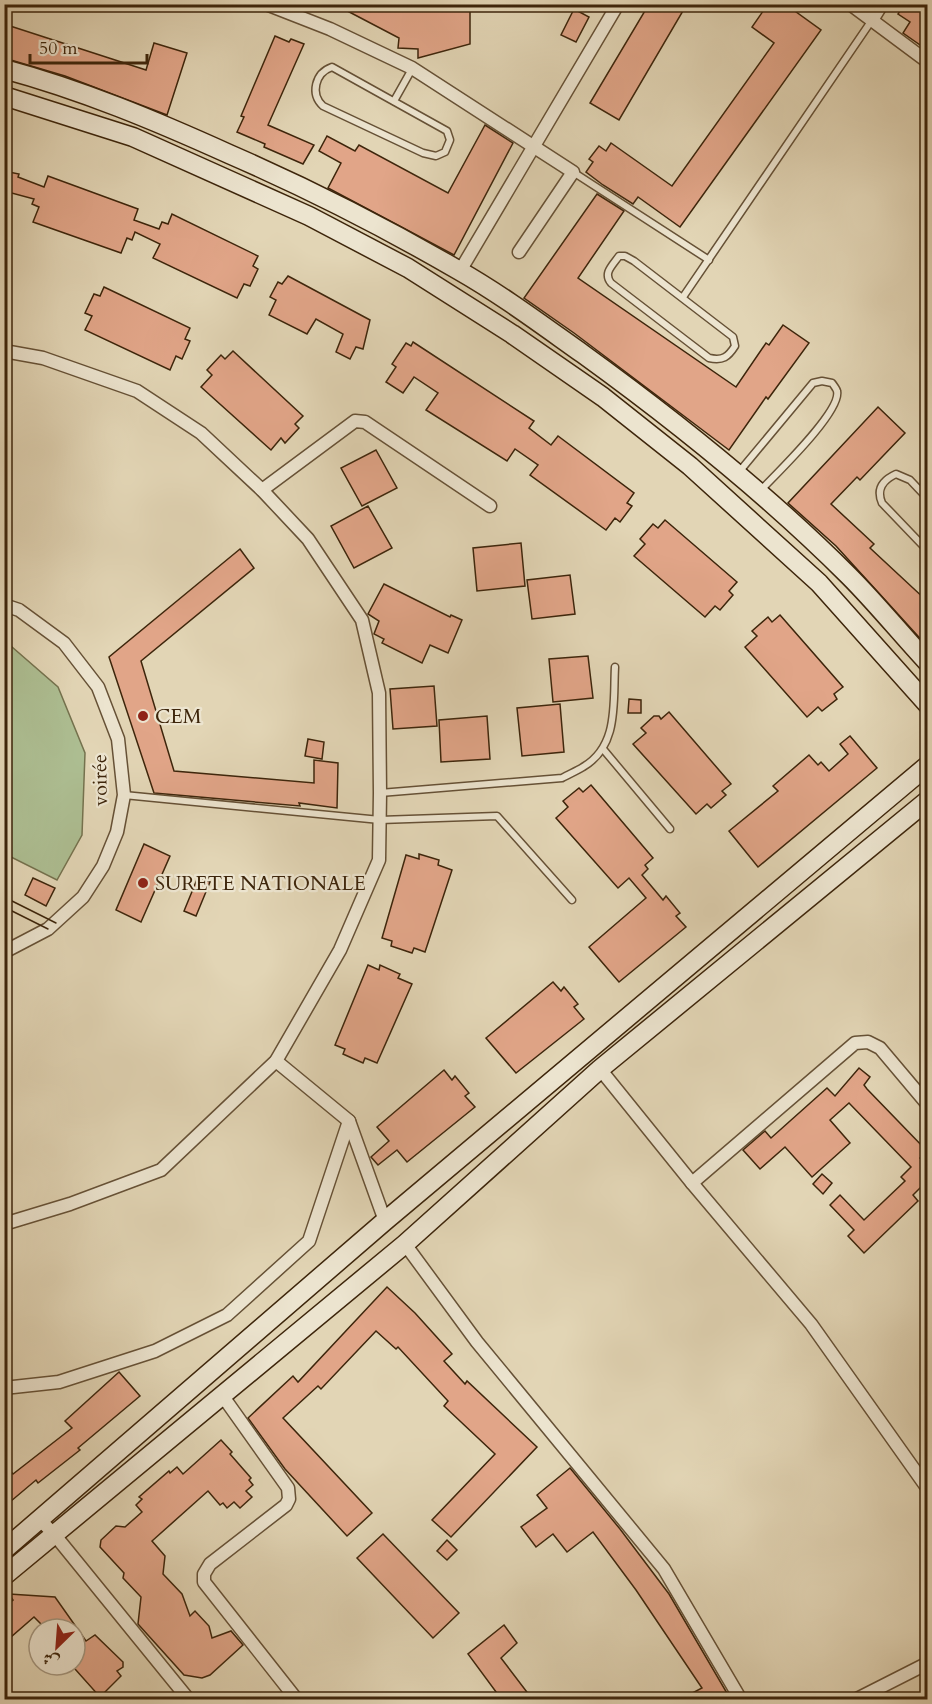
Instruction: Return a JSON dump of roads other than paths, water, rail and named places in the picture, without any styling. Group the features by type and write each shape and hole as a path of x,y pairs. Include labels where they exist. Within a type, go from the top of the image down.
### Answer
{"main road":[{"path":"4,69 30,76 150,119 296,184 385,229 460,271 521,310 628,387 739,473 849,576 927,663"},
{"path":"4,96 134,138 309,216 408,268 512,334 603,397 690,466 819,583 927,705"},
{"path":"4,1550 385,1221 927,765"},
{"path":"4,1576 405,1244 600,1069 927,800"}],"street":[{"path":"266,4 330,29 412,68 573,172 519,252"},
{"path":"460,271 618,4"},
{"path":"850,4 927,62"},
{"path":"872,20 882,4"},
{"path":"4,351 43,358 137,391 201,434 262,490 308,539 362,620 379,693 380,793 379,860 340,950 276,1061 161,1170 70,1204 4,1224"},
{"path":"262,490 355,421 365,422 490,506"},
{"name":"voirée","path":"4,605 19,610 64,643 98,687 118,739 124,795 117,832 104,866 83,897 48,929 4,952"},
{"path":"692,1183 855,1043 868,1042 880,1048 927,1105"},
{"path":"276,1061 349,1121 385,1221"},
{"path":"600,1069 811,1324 927,1489"},
{"path":"4,1388 70,1379 155,1351 227,1315 309,1241 349,1121"},
{"path":"405,1244 477,1342 664,1569 741,1700"},
{"path":"222,1395 288,1488 290,1499 286,1505 210,1564 204,1574 204,1582 297,1700"},
{"path":"40,1520 54,1534 189,1700"},
{"path":"855,1700 927,1663"}],"lane":[{"path":"683,297 872,20"},
{"path":"332,67 394,101 447,131 450,140 445,152 436,156 423,153 323,106 317,100 315,86 324,72 332,67"},
{"path":"394,101 412,68"},
{"path":"573,172 708,260"},
{"path":"619,256 625,256 683,297 733,336 735,345 728,356 718,360 710,358 611,283 607,278 607,272 619,256"},
{"path":"739,473 813,383 822,381 832,383 837,390 837,399 831,412 820,427 759,492"},
{"path":"927,499 910,480 896,474 887,478 880,488 879,495 882,503 927,551"},
{"path":"380,793 562,778 585,766 603,749 613,724 615,667"},
{"path":"603,749 670,830"},
{"path":"124,795 380,820 497,816 572,900"}],"tram line":[{"path":"4,897 56,923"},
{"path":"4,907 48,929"}],"place":[{"name":"CEM","path":"143,716"},
{"name":"SURETE NATIONALE","path":"143,883"}]}
